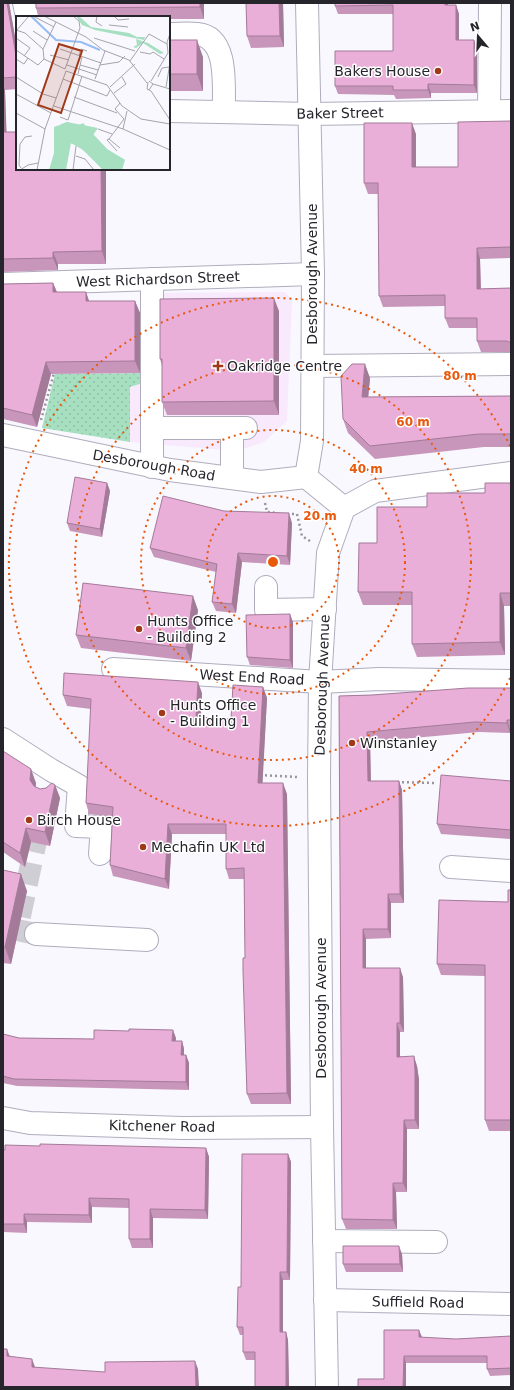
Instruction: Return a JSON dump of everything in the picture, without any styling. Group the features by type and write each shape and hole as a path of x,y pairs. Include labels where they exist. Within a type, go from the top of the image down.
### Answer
{"street":[{"path":"24,3 27,16"},
{"name":"Desborough Avenue","path":"306,477 312,441 313,366 313,274 307,3"},
{"path":"489,111 490,3"},
{"path":"170,34 199,34 209,39 217,47 222,58 224,112"},
{"name":"Baker Street","path":"170,111 310,114 489,111 511,112"},
{"name":"West Richardson Street","path":"3,284 313,274"},
{"path":"152,279 152,466"},
{"path":"313,366 511,364"},
{"path":"152,428 239,428 232,478"},
{"name":"Desborough Road","path":"3,435 152,466 232,478 261,482 306,477"},
{"path":"306,477 344,508 375,491 511,473"},
{"name":"Desborough Avenue","path":"327,1387 322,1127 319,778 320,682 328,553 344,508"},
{"path":"266,587 266,610 325,609"},
{"name":"West End Road","path":"112,669 320,682 379,679 511,681"},
{"path":"3,739 49,780 79,786 76,826 102,827 100,854"},
{"path":"452,867 511,871"},
{"path":"36,934 147,940"},
{"name":"Kitchener Road","path":"3,1118 30,1124 182,1128 322,1127"},
{"path":"324,1241 436,1242"},
{"name":"Suffield Road","path":"325,1300 511,1304"}],"path":[{"path":"36,442 54,369"},
{"path":"253,774 319,778"},
{"path":"396,782 435,783"}],"shaded area":[{"name":"Oakridge Centre","path":"285,292 292,301 287,421 264,442 237,451 130,442 130,387 146,382 145,293"}],"green space":[{"path":"147,373 146,382 130,387 130,442 42,428 55,374"}],"building":[{"path":"3,3 7,3 16,55 16,77 3,78"},
{"path":"36,3 200,3 200,7 36,8"},
{"path":"246,3 279,3 280,36 247,36"},
{"name":"Bakers House","path":"335,3 445,3 445,5 456,5 456,40 474,40 474,85 428,84 428,90 393,90 393,86 335,86 335,51 393,51 393,5 335,6"},
{"path":"170,40 197,40 197,74 170,74"},
{"path":"511,121 511,247 477,248 477,289 511,288 511,343 507,341 477,341 477,318 445,318 445,295 379,296 378,183 364,183 364,123 412,123 412,167 458,167 458,122"},
{"path":"3,132 16,132 16,170 101,170 102,251 53,252 53,258 3,259"},
{"path":"53,283 53,292 86,292 86,301 135,301 135,361 46,362 32,415 3,408 3,284"},
{"path":"274,298 274,401 162,402 160,299"},
{"path":"352,364 365,364 362,397 511,396 511,434 479,434 370,446 343,419 341,376"},
{"path":"75,477 107,483 100,529 67,523"},
{"path":"485,483 511,483 511,593 500,593 500,642 412,644 412,592 358,592 359,543 377,543 377,507 427,507 427,493 485,493"},
{"path":"163,496 224,511 289,513 287,556 238,553 232,604 212,602 217,564 150,548"},
{"name":"Hunts Office - Building 2","path":"83,583 193,596 186,648 76,635"},
{"path":"290,614 290,660 247,657 246,615"},
{"path":"64,673 198,682 196,717 231,719 233,685 263,687 258,783 283,783 287,1093 247,1094 243,971 243,958 245,958 244,868 226,869 226,824 168,824 165,879 110,865 113,807 86,803 91,699 63,695"},
{"path":"468,688 511,688 511,720 507,720 507,723 475,722 367,732 368,781 399,781 400,894 388,894 388,929 363,929 363,968 400,968 400,1023 397,1023 397,1057 414,1056 415,1120 404,1120 403,1183 393,1183 393,1220 342,1219 339,696"},
{"name":"Birch House","path":"3,751 31,769 30,780 34,786 40,789 46,788 52,783 55,785 45,832 26,828 20,853 3,842"},
{"path":"441,775 511,781 511,830 437,824"},
{"path":"3,870 21,874 5,947 3,947"},
{"path":"508,890 511,890 511,1120 485,1120 485,965 437,964 439,900 508,902"},
{"path":"129,1029 173,1030 172,1041 182,1041 181,1055 186,1055 186,1082 14,1079 3,1076 3,1034 19,1038 94,1039 94,1030 129,1031"},
{"path":"40,1144 206,1148 205,1210 150,1209 150,1239 129,1239 129,1199 89,1198 89,1215 24,1214 24,1224 3,1224 3,1150 5,1150 5,1145 40,1146"},
{"path":"242,1154 288,1154 287,1272 280,1272 280,1332 286,1332 286,1387 255,1387 255,1352 243,1352 243,1327 237,1327 238,1287 241,1287"},
{"path":"343,1246 399,1246 400,1264 343,1264"},
{"path":"384,1330 419,1330 419,1337 456,1339 511,1336 511,1368 487,1369 487,1356 404,1356 403,1387 358,1387 358,1379 384,1379"},
{"path":"3,1349 7,1349 7,1356 32,1359 32,1367 105,1372 105,1362 195,1361 196,1387 3,1387"}],"tunnel":[{"path":"36,934 17,930 42,813"}],"place":[{"name":"Bakers House","path":"438,71"},
{"name":"Oakridge Centre","path":"218,366"},
{"name":"Hunts Office - Building 2","path":"139,629"},
{"name":"Hunts Office - Building 1","path":"162,713"},
{"name":"Winstanley","path":"352,743"},
{"name":"Birch House","path":"29,820"},
{"name":"Mechafin UK Ltd","path":"143,847"}]}
